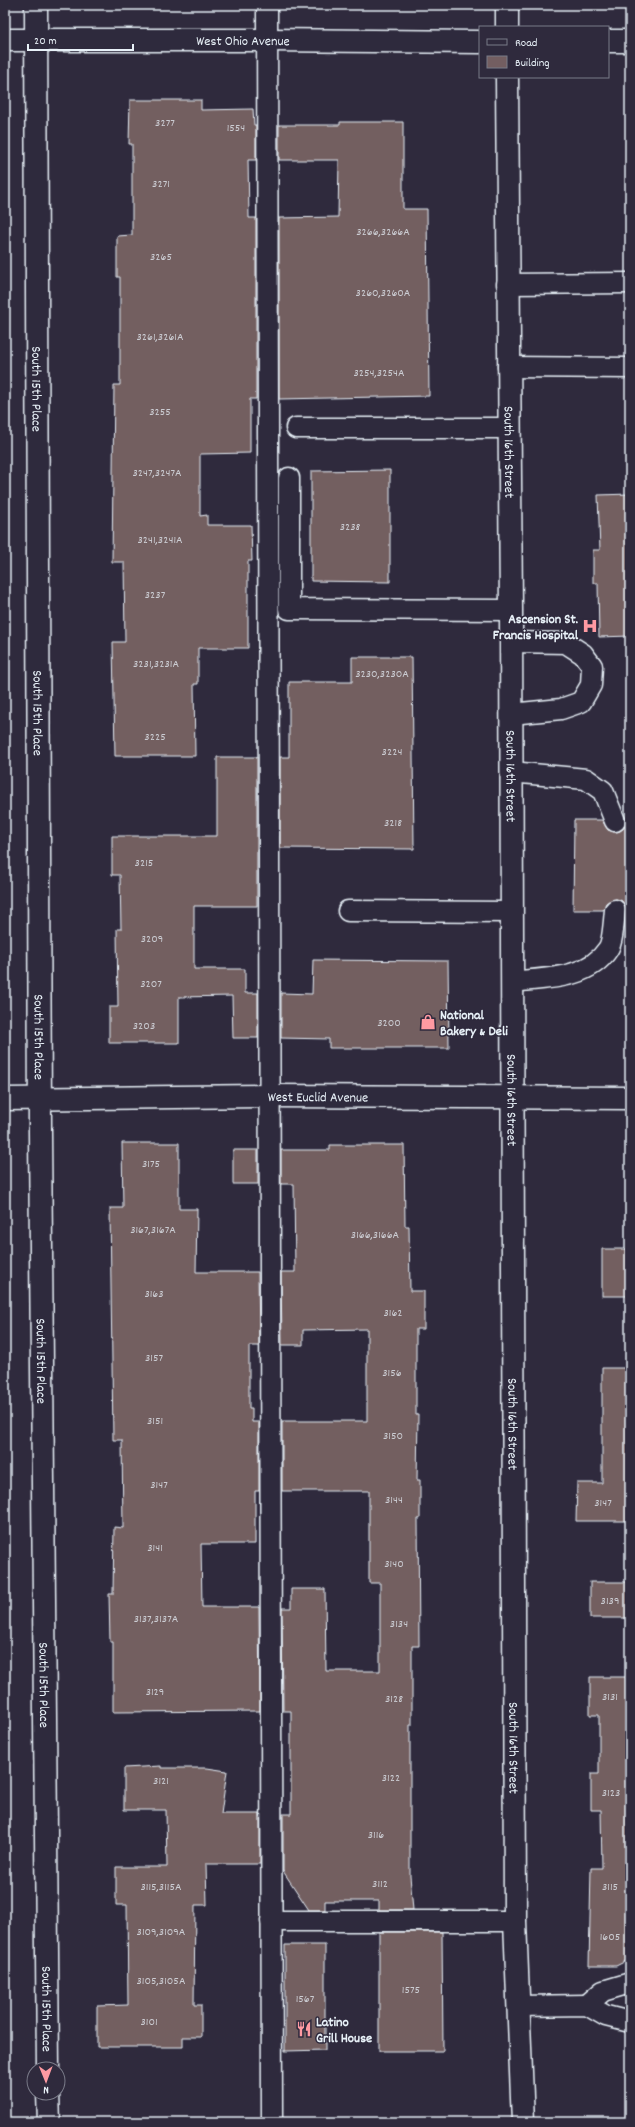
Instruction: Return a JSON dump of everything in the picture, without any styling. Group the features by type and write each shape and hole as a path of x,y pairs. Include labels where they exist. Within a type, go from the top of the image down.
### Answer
{"street":[{"name":"South 15th Place","path":"36,5 40,1099 48,2061"},
{"path":"507,5 507,26"},
{"name":"West Ohio Avenue","path":"5,40 479,42"},
{"path":"609,41 630,41"},
{"name":"South 16th Street","path":"507,78 511,610 511,1097 515,1921 523,2122"},
{"name":"West Euclid Avenue","path":"5,1099 271,1096 630,1098"},
{"path":"48,2101 49,2122"}],"lane":[{"path":"267,5 271,1096 272,2122"},
{"path":"508,284 630,283"},
{"path":"508,367 630,368"},
{"path":"296,428 509,428"},
{"path":"288,478 289,609 511,610"},
{"path":"511,642 566,643 584,654 592,666 591,685 581,702 561,709 511,714"},
{"path":"511,772 586,779 602,791 615,820"},
{"path":"512,982 570,975 591,966 609,948 615,910"},
{"path":"348,911 512,912"},
{"path":"272,1921 515,1921"},
{"path":"588,2005 603,1991 630,1983"},
{"path":"518,2006 588,2005 606,2016 630,2022"}],"building":[{"path":"130,100 201,100 201,110 253,109 254,125 256,125 256,160 248,160 249,218 256,218 256,399 250,399 250,453 200,454 200,516 207,515 207,525 251,525 252,561 248,561 248,648 198,648 198,684 194,684 195,756 115,756 113,642 125,642 124,562 112,562 114,385 120,385 120,277 117,277 117,236 132,235 132,144 129,144"},
{"path":"340,122 403,122 403,209 427,209 429,396 279,399 279,218 338,217 339,160 279,160 279,125 340,125"},
{"path":"390,470 390,582 311,581 311,471"},
{"path":"630,494 630,636 599,637 598,583 593,583 593,550 600,550 598,495"},
{"path":"352,657 412,657 414,849 280,848 280,757 289,757 289,682 352,682"},
{"path":"217,757 257,757 257,906 194,906 194,969 245,969 245,993 258,993 258,1038 233,1038 232,996 179,997 179,1043 109,1043 109,1007 118,1007 117,929 121,929 120,875 112,875 112,836 217,836"},
{"path":"574,820 602,820 608,830 614,832 620,831 624,828 626,821 630,821 630,910 626,910 622,901 616,899 606,903 603,910 573,910"},
{"path":"313,960 448,961 449,1048 329,1048 329,1039 281,1038 281,993 312,994"},
{"path":"122,1143 179,1143 179,1209 197,1209 196,1272 258,1272 259,1346 249,1346 249,1408 252,1408 252,1422 259,1422 259,1491 255,1491 255,1544 201,1544 202,1607 259,1607 260,1711 113,1712 113,1642 110,1642 109,1594 113,1594 114,1527 123,1528 122,1440 113,1440 110,1208 123,1208"},
{"path":"330,1145 404,1145 405,1226 409,1226 410,1291 424,1291 424,1329 416,1329 416,1415 418,1415 417,1480 420,1480 420,1519 418,1519 419,1646 412,1646 412,1725 410,1725 410,1876 413,1910 379,1910 379,1901 325,1901 325,1910 309,1910 283,1871 283,1814 291,1814 291,1711 283,1711 282,1608 291,1608 291,1589 325,1589 326,1671 380,1671 380,1583 369,1583 369,1491 282,1491 282,1421 367,1421 367,1329 303,1330 303,1345 282,1345 281,1272 295,1272 294,1184 281,1184 281,1150 330,1150"},
{"path":"233,1150 258,1150 258,1184 233,1184"},
{"path":"602,1249 630,1249 630,1296 602,1296"},
{"path":"602,1368 630,1368 630,1521 576,1521 577,1483 602,1483"},
{"path":"590,1582 630,1582 630,1618 590,1618"},
{"path":"590,1677 630,1677 630,1959 616,1966 589,1966 591,1868 602,1868 601,1810 591,1810 591,1774 599,1774 599,1715 590,1715"},
{"path":"161,1766 161,1768 207,1768 227,1771 221,1814 260,1814 260,1864 206,1864 207,1905 195,1905 194,2005 201,2005 201,2037 183,2037 183,2047 97,2047 97,2006 128,2005 127,1905 116,1905 116,1867 167,1867 166,1810 124,1810 124,1768"},
{"path":"379,1932 442,1932 443,2051 379,2051"},
{"path":"285,1945 325,1945 325,2050 285,2051"}],"place":[{"name":"Ascension St. Francis Hospital","path":"590,626"},
{"name":"National Bakery & Deli","path":"428,1022"},
{"name":"Latino Grill House","path":"304,2029"}]}
